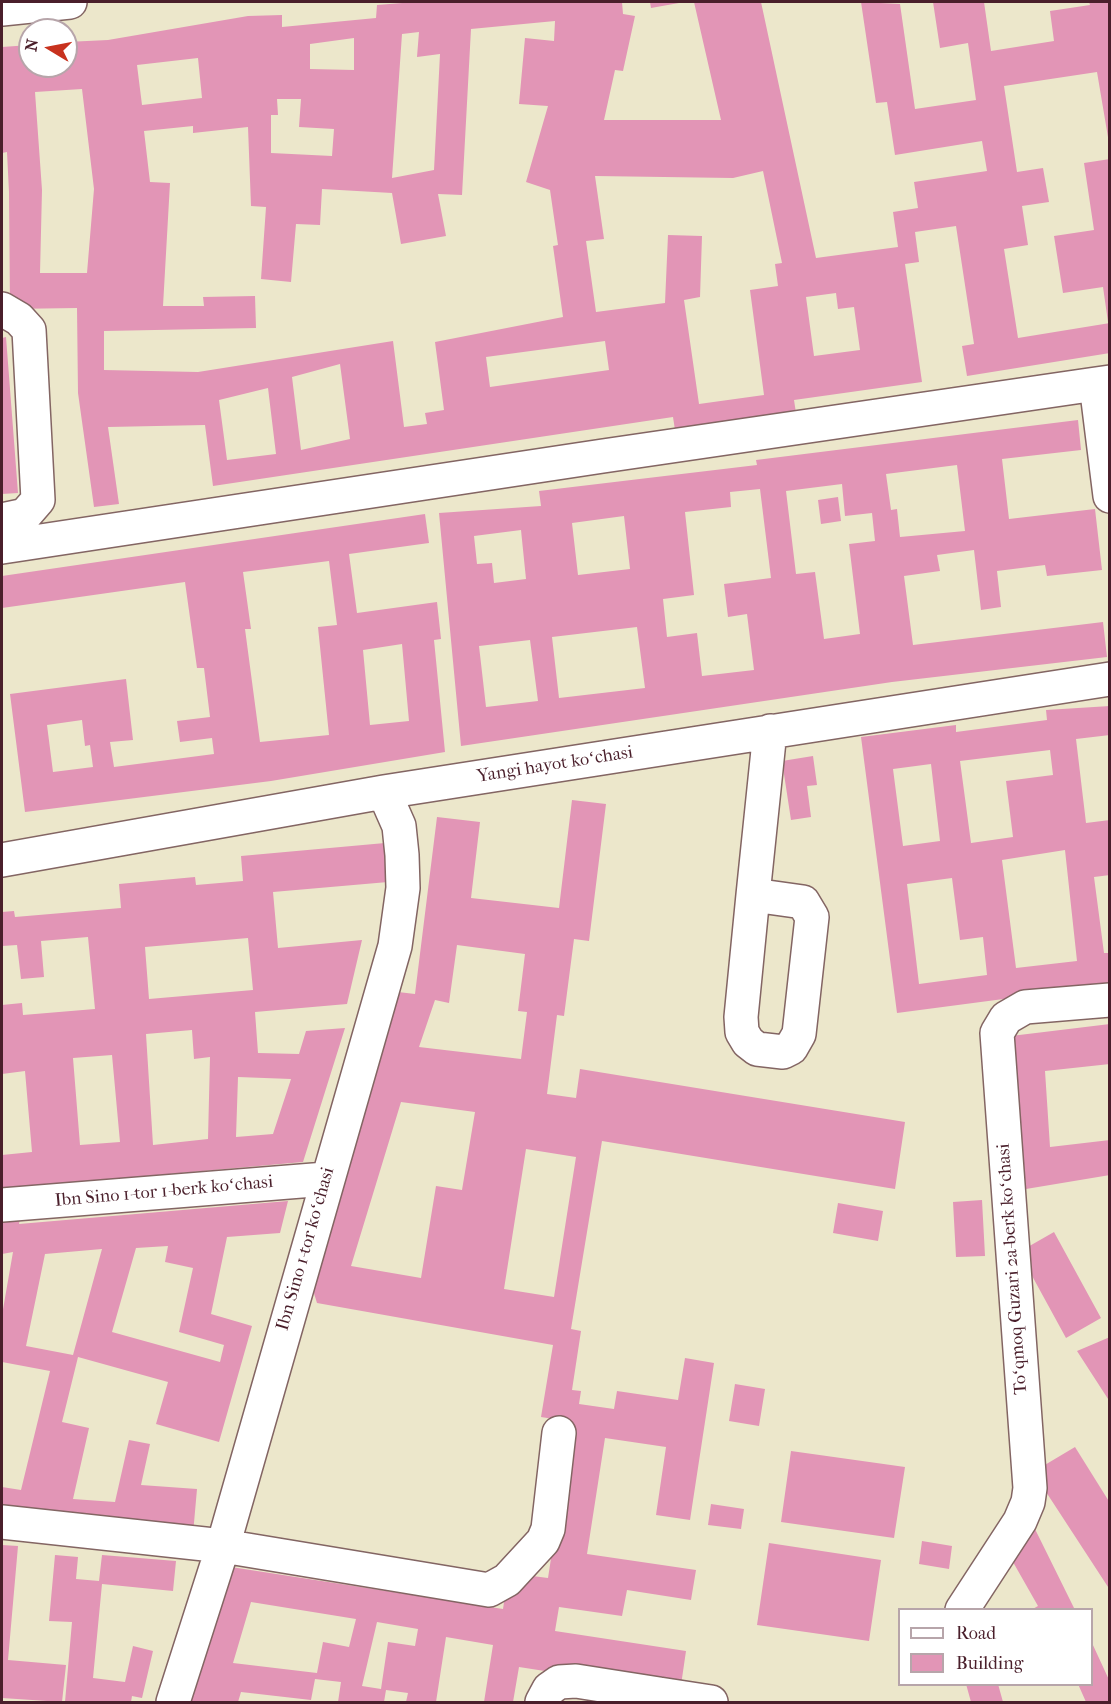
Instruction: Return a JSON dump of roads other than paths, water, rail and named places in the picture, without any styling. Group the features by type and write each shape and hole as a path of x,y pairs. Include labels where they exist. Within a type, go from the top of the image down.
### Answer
{"street":[{"path":"2,9 70,2"},
{"path":"2,309 19,319 29,330 38,500 26,515 2,520"},
{"path":"2,548 603,456 1103,383 1110,496"},
{"name":"Yangi hayot koʻchasi","path":"2,860 384,792 1110,679"},
{"path":"753,895 770,731"},
{"name":"Ibn Sino 1-tor koʻchasi","path":"173,1702 223,1546 326,1179 395,946 403,888 402,855 399,826 384,792"},
{"name":"Toʻqmoq Guzari 2a-berk koʻchasi","path":"963,1608 1020,1521 1028,1502 1030,1488 997,1033 1006,1018 1025,1007 1110,1000"},
{"name":"Ibn Sino 1-tor 1-berk koʻchasi","path":"2,1205 326,1179"},
{"path":"2,1521 223,1546 489,1590 507,1580 543,1540 548,1529 559,1433"},
{"path":"542,1702 549,1689 558,1682 576,1681 658,1698 711,1702"}]}
